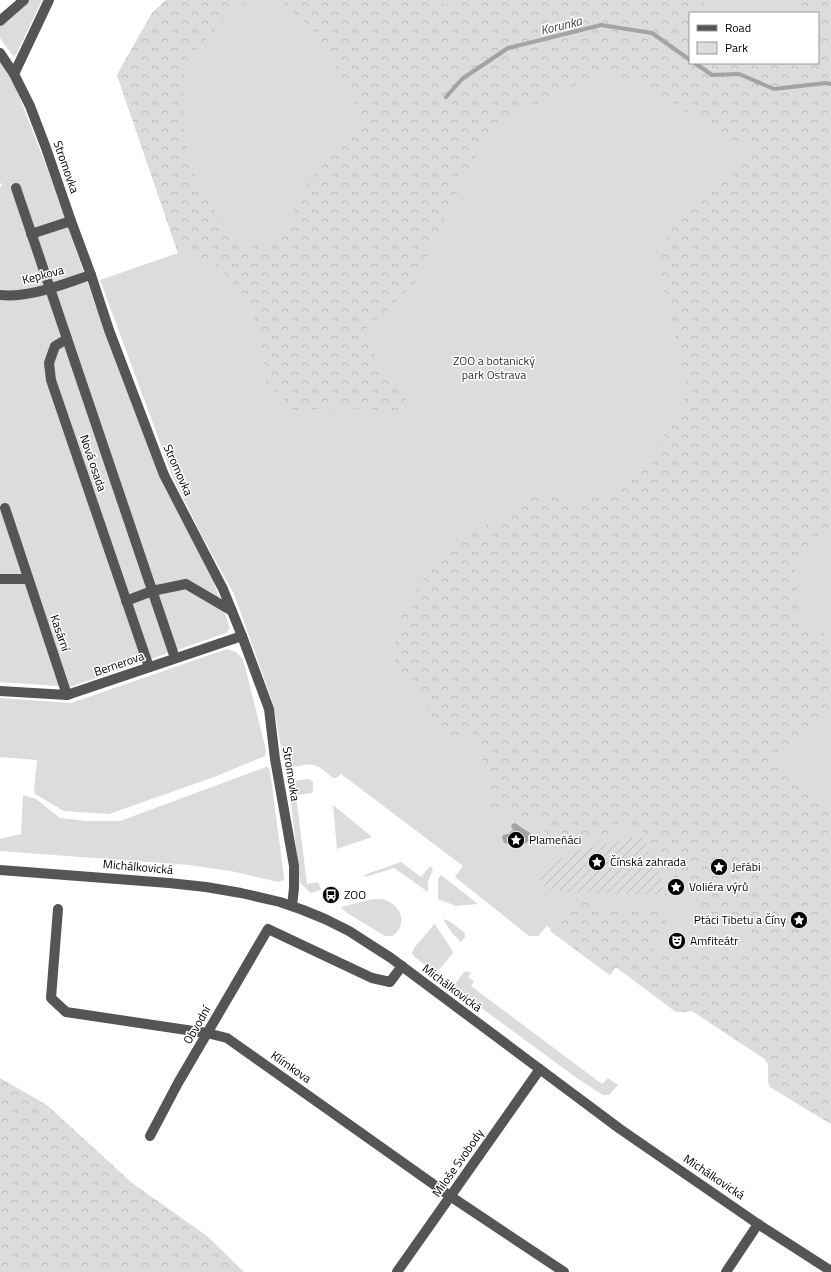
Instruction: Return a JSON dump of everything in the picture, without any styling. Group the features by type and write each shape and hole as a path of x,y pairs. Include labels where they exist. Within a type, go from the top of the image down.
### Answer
{"street":[{"path":"0,21 24,0"},
{"path":"14,74 49,0"},
{"name":"Stromovka","path":"0,53 14,74 30,106 91,274 109,330 164,475 223,589 269,709 277,773 294,866 292,906"},
{"name":"Nová osada","path":"16,188 175,658"},
{"path":"32,234 71,221"},
{"name":"Kepkova","path":"0,295 10,296 50,288 91,274"},
{"name":"Nová osada","path":"67,339 56,346 49,363 51,380 149,667"},
{"name":"Kasární","path":"5,508 67,695"},
{"path":"0,579 28,579"},
{"path":"126,601 152,591 186,584 232,611"},
{"name":"Bernerova","path":"0,690 67,695 242,636"},
{"name":"Michálkovická","path":"0,870 206,887 256,896 314,914 349,931 402,966 620,1129 758,1224 831,1271"},
{"name":"Klímkova","path":"58,910 51,998 66,1012 207,1033 227,1038 450,1196 564,1272"},
{"name":"Obvodní","path":"150,1136 178,1083 268,929 372,978 390,982 402,966"},
{"name":"Miloše Svobody","path":"398,1272 540,1069"},
{"path":"726,1272 758,1224"}],"green space":[{"path":"28,0 42,0 16,55 13,56 0,38 0,27"},
{"name":"ZOO a botanický park Ostrava","path":"166,0 831,0 831,1124 770,1087 769,1066 766,1060 692,1011 676,1012 616,967 610,975 550,931 551,929 547,926 538,936 529,936 455,877 463,866 341,774 336,778 333,778 322,769 314,765 309,764 292,766 286,763 283,758 273,703 234,594 203,538 172,475 100,280 178,253 117,75 152,13"},
{"path":"166,0 250,0 238,7 187,61 183,84 184,140 201,192 234,236 259,246 292,219 300,190 359,128 355,105 316,33 280,0 436,0 440,3 448,5 471,0 698,0 723,12 689,12 689,64 819,64 819,12 794,12 801,7 802,0 831,0 831,539 815,544 795,567 801,632 823,631 831,656 831,705 779,760 806,791 827,807 831,806 831,1124 770,1087 768,1081 768,1064 763,1057 692,1011 676,1012 616,967 610,975 568,944 574,935 557,922 575,899 618,910 626,905 645,908 657,912 666,921 652,952 665,957 687,957 700,955 745,957 746,942 752,940 752,921 701,913 699,883 673,877 669,868 658,870 641,826 550,850 543,822 491,807 488,778 472,732 448,737 432,722 423,692 396,673 395,633 411,597 446,548 540,494 577,501 580,505 642,473 689,391 665,300 658,258 675,218 738,171 751,144 719,137 676,104 608,69 491,127 432,242 422,275 389,309 362,332 374,344 375,358 408,394 401,411 346,408 294,410 279,394 266,385 260,336 245,296 213,261 178,253 117,75 152,13"},
{"path":"0,61 16,88 47,168 96,307 161,481 213,580 230,628 226,633 70,687 0,682 0,188 2,184 0,183"},
{"path":"227,649 236,652 243,659 266,750 265,756 214,777 109,814 64,811 35,794 37,760 0,757 0,698 71,703"},
{"path":"266,767 269,768 270,771 284,877 284,880 278,882 236,872 189,865 0,851 0,839 21,834 23,795 36,799 60,818 87,821 120,821"},
{"path":"309,779 313,782 312,793 296,795 307,884 318,882 321,890 311,893 300,883 289,785 296,781"},
{"path":"333,805 372,837 337,849"},
{"path":"642,835 658,870 666,895 568,892 550,889 542,885 535,876 554,861 580,850"},
{"path":"401,862 421,877 430,866 433,869 428,882 428,892 394,868 365,877 364,875"},
{"path":"441,875 478,904 456,906 438,899 438,879"},
{"path":"373,899 383,899 388,901 397,908 400,913 400,928 392,936 385,936 347,913 341,907"},
{"path":"443,919 449,921 465,933 465,937 461,942 452,933"},
{"path":"434,923 453,953 438,971 432,971 412,953 414,948"},
{"path":"467,971 471,973 468,977 474,981 471,986 602,1084 608,1078 618,1085 609,1095 603,1095 578,1079 453,987 464,972"},
{"path":"0,1078 47,1105 132,1183 207,1236 244,1272 0,1272"}],"shaded area":[{"path":"515,823 531,835 528,836 529,841 520,846 504,843 502,838 503,835 508,834 513,830 511,826"}],"waterway":[{"name":"Korunka","path":"446,97 462,79 508,48 601,25 652,33 689,59"},
{"name":"Korunka","path":"696,64 712,75 739,74 774,89 826,83 831,84"}],"place":[{"name":"Plameňáci","path":"516,840"},
{"name":"Čínská zahrada","path":"597,862"},
{"name":"Jeřábi","path":"719,867"},
{"name":"Voliéra výrů","path":"676,887"},
{"name":"ZOO","path":"331,895"},
{"name":"Ptáci Tibetu a Číny","path":"799,920"},
{"name":"Amfiteátr","path":"677,941"}]}
